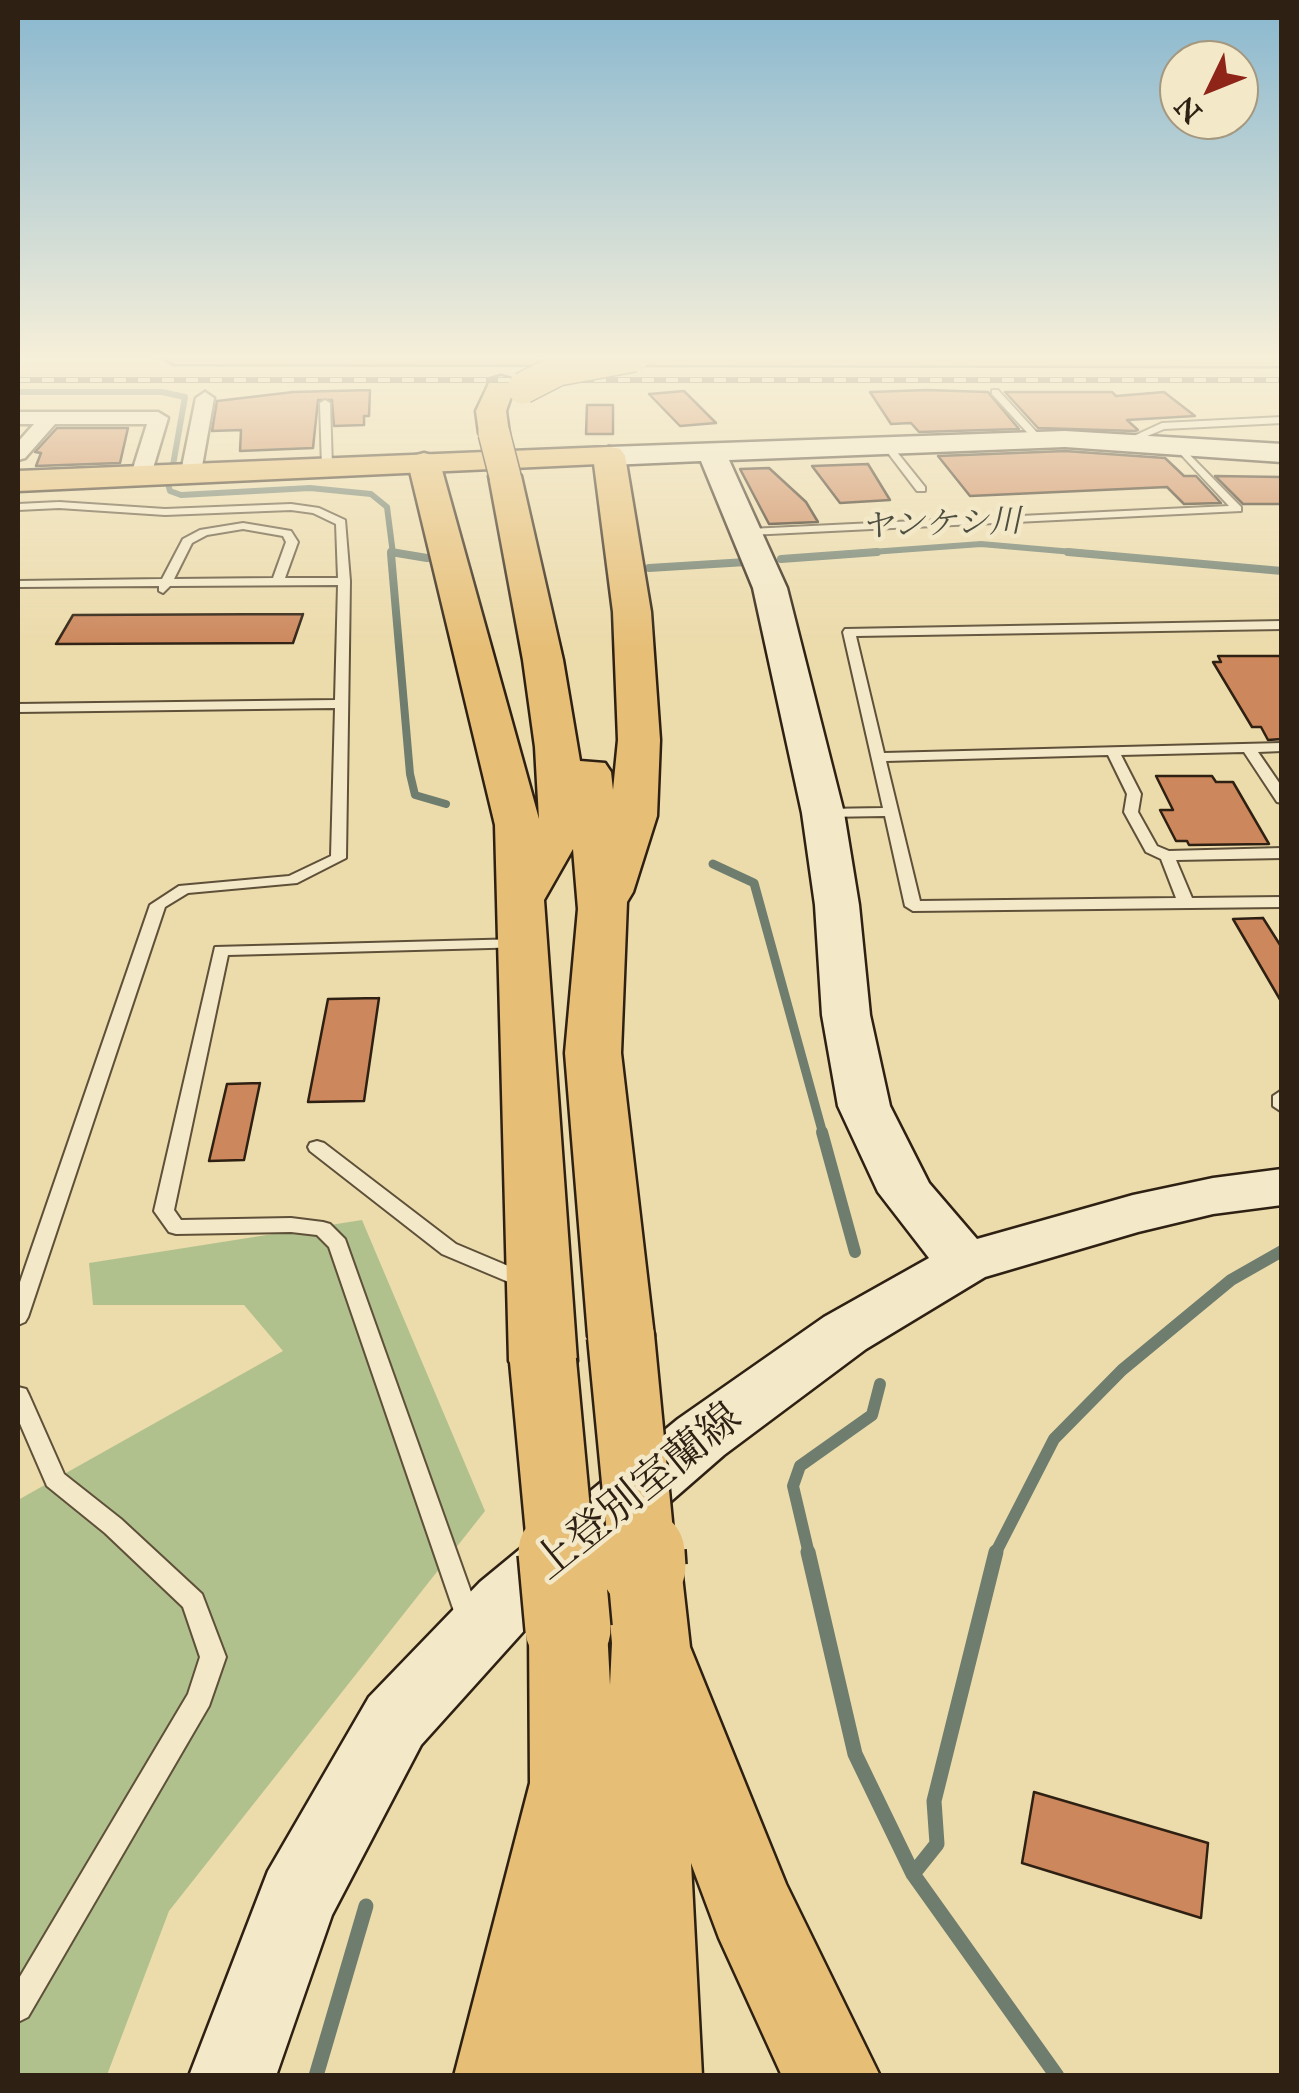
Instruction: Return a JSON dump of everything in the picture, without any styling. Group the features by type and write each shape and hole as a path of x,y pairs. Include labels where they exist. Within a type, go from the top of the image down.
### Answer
{"main road":[{"path":"512,454 586,748 603,909 593,1053 647,1605 646,1838 654,2076"},
{"path":"512,454 557,747 563,827 520,922"},
{"path":"18,481 656,454"},
{"path":"712,454 770,588 823,813 837,905 846,1015 864,1106 906,1192 965,1263"},
{"path":"603,909 634,816 639,740 632,612 609,456"},
{"path":"424,463 518,825 543,1361 568,1629 576,2076"},
{"name":"上登別室蘭線","path":"232,2076 297,1899 395,1721 505,1603 700,1438 845,1333 965,1263 1133,1214 1213,1196 1282,1187"},
{"path":"647,1605 751,1907 832,2076"},
{"path":"502,2076 572,1783"}],"street":[{"path":"140,475 147,454"},
{"path":"191,472 194,454"}],"lane":[{"path":"326,454 326,467"},
{"path":"892,454 921,489"},
{"path":"748,532 1237,508 1185,454"},
{"path":"18,507 165,512 290,507 314,510 333,515 341,522 344,581 338,858 292,880 184,889 158,904 18,1317"},
{"path":"164,586 187,540 204,532 243,526 286,533 292,542 278,581"},
{"path":"18,584 164,586 344,581"},
{"path":"1282,625 848,632 913,906 1282,902"},
{"path":"18,708 342,704"},
{"path":"1248,747 1282,800"},
{"path":"878,757 1282,747"},
{"path":"1112,750 1134,794 1132,812 1151,849 1167,856 1282,853"},
{"path":"823,813 892,812"},
{"path":"1167,856 1186,904"},
{"path":"475,1636 338,1244 323,1229 291,1225 176,1227 164,1212 221,950 520,922"},
{"path":"1282,1096 1282,1106"},
{"path":"317,1147 450,1249 539,1286"},
{"path":"18,1395 56,1480 113,1526 193,1602 213,1658 200,1698 18,2007"}],"green space":[{"path":"362,1220 485,1511 169,1911 107,2075 18,2075 18,1500 283,1351 244,1305 93,1305 89,1263"}],"building":[{"path":"41,454 122,454 120,463 36,466"},
{"path":"1103,454 1165,458 1184,476 1196,476 1221,503 1184,504 1167,487 970,496 938,456"},
{"path":"868,464 890,500 840,503 812,466"},
{"path":"769,468 806,502 818,522 769,524 740,469"},
{"path":"1215,476 1282,477 1282,504 1243,504"},
{"path":"303,614 293,643 56,644 73,615"},
{"path":"1218,656 1282,656 1282,739 1268,740 1261,727 1252,727 1213,662 1221,662"},
{"path":"1156,776 1212,776 1216,782 1233,782 1269,844 1189,845 1187,841 1176,841 1160,810 1173,810"},
{"path":"1263,918 1282,948 1282,1003 1233,919"},
{"path":"379,998 364,1101 308,1102 328,999"},
{"path":"260,1083 244,1160 209,1161 227,1084"},
{"path":"1034,1792 1208,1843 1201,1918 1022,1863"}],"waterway":[{"name":"ヤンケシ川","path":"173,465 175,454"},
{"name":"ヤンケシ川","path":"168,484 170,491 181,495 310,488 371,494 387,507 393,552"},
{"name":"ヤンケシ川","path":"844,554 981,544 1096,554"},
{"name":"ヤンケシ川","path":"393,552 427,558"},
{"name":"ヤンケシ川","path":"781,559 877,552"},
{"name":"ヤンケシ川","path":"1068,552 1282,571"},
{"name":"ヤンケシ川","path":"391,554 410,774 415,795 446,804"},
{"name":"ヤンケシ川","path":"649,568 746,562"},
{"name":"ヤンケシ川","path":"713,864 754,883 823,1134"},
{"name":"ヤンケシ川","path":"822,1132 855,1252"},
{"path":"996,1552 1054,1439 1122,1370 1231,1280 1282,1251"},
{"path":"809,1554 793,1486 800,1466 872,1415 880,1384"},
{"path":"808,1552 855,1754 913,1874"},
{"path":"913,1874 937,1844 934,1801 996,1552"},
{"path":"913,1874 1057,2076"},
{"name":"ヤンケシ川","path":"316,2076 366,1906"}]}
